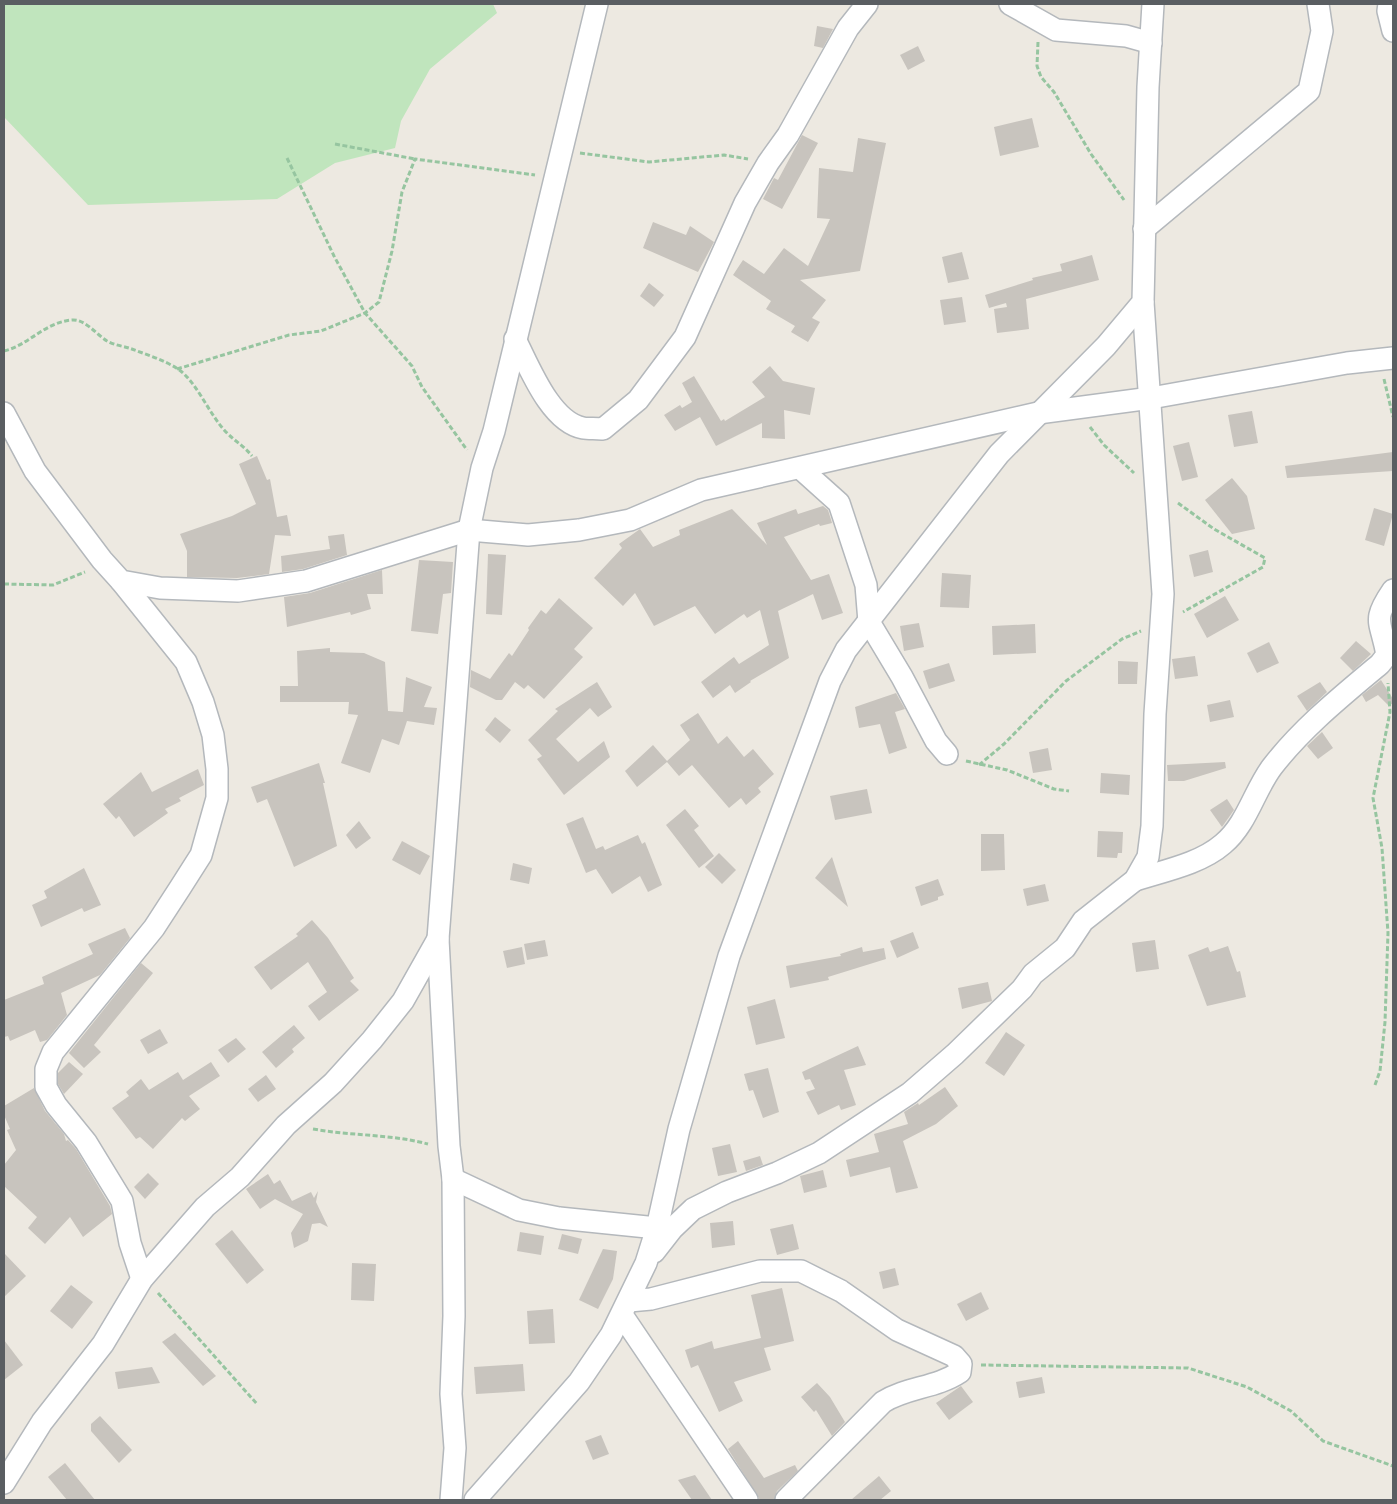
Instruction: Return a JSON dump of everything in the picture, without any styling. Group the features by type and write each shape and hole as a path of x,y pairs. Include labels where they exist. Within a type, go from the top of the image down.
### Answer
{"street":[{"path":"450,1500 455,1448 451,1385 454,1316 453,1179 449,1146 438,939 469,530 482,468 494,431 597,4"},
{"path":"516,339 543,394 560,415 581,428 603,429 638,400 685,337 745,203 768,163 788,134 848,28 867,4"},
{"path":"1135,880 1148,858 1152,826 1163,594 1158,493 1143,302 1153,4"},
{"path":"1144,229 1309,91 1322,31 1318,4"},
{"path":"1389,4 1388,11 1393,31"},
{"path":"1017,7 1056,30 1126,36 1151,43"},
{"path":"475,1500 579,1382 611,1336 646,1263 657,1228 679,1129 729,956 830,681 846,650 999,454 1106,346 1143,302"},
{"path":"121,581 160,588 238,591 306,581 469,530 528,535 579,530 630,520 701,490 1038,413 1151,398 1387,358"},
{"path":"4,413 35,471 105,563 186,662 203,702 213,735 217,769 217,798 201,855 154,928 53,1052 46,1069 46,1087 56,1105 86,1142 122,1201 130,1243 142,1279"},
{"path":"800,468 839,503 866,585 868,622 902,677 936,741 947,754"},
{"path":"646,1263 672,1229 693,1209 727,1192 820,1154 910,1094 955,1054 1022,989 1033,974 1065,948 1083,922 1113,896 1135,880 1197,859 1222,844 1239,826 1272,768 1323,712 1380,664 1386,655 1378,622 1380,609 1393,590"},
{"path":"4,1483 42,1422 103,1344 142,1279 205,1207 240,1177 288,1123 333,1083 372,1040 403,1001 438,939"},
{"path":"453,1179 519,1210 559,1218 657,1228"},
{"path":"625,1308 651,1299 760,1270 801,1271 841,1291 897,1330 954,1356 961,1364 960,1372 949,1379 897,1393 883,1402 786,1500"},
{"path":"625,1308 747,1500"}],"path":[{"path":"1017,7 1038,36 1037,66 1041,77 1054,92 1091,154 1125,202"},
{"path":"335,144 415,158 544,176 557,173"},
{"path":"562,151 649,162 724,155 768,163"},
{"path":"287,158 334,256 366,313 412,366 422,387 457,438 482,468"},
{"path":"177,369 290,335 321,332 366,313 379,302 392,250 402,192 415,158"},
{"path":"4,351 19,346 36,333 56,324 80,320 110,342 177,369 192,382 204,403 228,434 242,443 252,456"},
{"path":"1387,358 1393,417"},
{"path":"979,765 1004,744 1066,681 1122,639 1161,623 1263,567 1265,558 1214,529 1175,500 1158,493 1104,445 1074,408"},
{"path":"4,584 53,585 105,563"},
{"path":"1375,1085 1380,1071 1385,1022 1388,933 1382,848 1373,798 1390,712 1388,684 1380,664"},
{"path":"947,754 979,765 1007,770 1054,789 1069,791"},
{"path":"288,1123 341,1134 401,1137 434,1146 449,1146"},
{"path":"142,1279 164,1298 257,1404"},
{"path":"961,1364 1188,1368 1247,1387 1291,1411 1324,1441 1393,1466"}],"green space":[{"path":"4,4 493,4 497,13 430,69 401,121 395,148 335,163 277,199 88,205 4,117"}],"building":[{"path":"817,26 833,29 823,48 814,46"},
{"path":"918,46 925,61 908,70 900,55"},
{"path":"1032,118 1039,147 1000,156 994,127"},
{"path":"802,135 818,143 782,209 763,199 774,178 778,180"},
{"path":"858,138 886,143 860,271 800,280 826,300 812,318 820,322 808,342 791,332 795,326 766,309 771,301 733,275 743,260 764,274 784,248 808,266 830,219 817,218 819,168 853,172"},
{"path":"653,222 686,235 690,226 714,242 698,272 643,248"},
{"path":"962,252 969,279 948,283 942,257"},
{"path":"1092,255 1099,280 1026,299 1029,329 997,333 994,309 1007,307 1006,303 989,308 985,295 1033,280 1032,278 1062,271 1060,264"},
{"path":"649,283 664,295 654,307 640,296"},
{"path":"962,297 966,322 944,325 940,300"},
{"path":"770,366 783,381 815,388 810,415 784,410 785,439 762,438 762,423 716,446 700,417 675,431 664,415 680,405 682,408 692,402 682,383 694,376 721,421 724,419 725,421 765,397 752,382"},
{"path":"1252,411 1258,443 1234,447 1228,415"},
{"path":"1189,442 1198,477 1182,481 1173,446"},
{"path":"1393,452 1393,471 1287,478 1285,466"},
{"path":"257,456 267,480 270,479 277,517 287,515 291,536 275,535 269,574 237,578 187,577 187,551 180,534 232,516 256,504 239,464"},
{"path":"1232,478 1247,496 1255,529 1232,534 1205,500"},
{"path":"823,506 828,510 832,523 820,526 819,524 784,537 811,580 829,574 843,613 822,620 813,594 778,611 789,658 750,681 735,693 730,685 713,698 701,682 734,657 739,664 769,645 760,610 747,618 744,614 715,634 695,606 654,626 635,593 623,606 594,578 622,548 619,544 640,529 653,547 680,535 679,530 732,509 767,545 757,523 796,509 798,514"},
{"path":"1374,508 1393,514 1384,546 1365,540"},
{"path":"344,534 347,555 303,569 282,572 281,556 330,549 328,536"},
{"path":"1208,550 1213,572 1194,577 1189,555"},
{"path":"488,554 506,555 502,615 486,614"},
{"path":"419,560 453,562 451,593 443,594 438,634 411,631"},
{"path":"382,570 383,594 367,594 371,609 351,615 350,612 287,627 284,597 310,593"},
{"path":"942,573 971,575 969,608 940,607"},
{"path":"1225,596 1239,620 1207,638 1194,614"},
{"path":"559,598 593,628 574,649 583,657 544,699 528,685 524,689 515,682 502,700 496,700 470,687 471,670 490,679 509,653 512,656 541,610 546,614"},
{"path":"919,623 924,647 904,651 900,626"},
{"path":"1035,624 1036,653 993,655 992,626"},
{"path":"1356,641 1371,654 1353,671 1340,658"},
{"path":"1269,642 1279,663 1257,673 1247,653"},
{"path":"330,648 330,652 364,653 385,662 388,711 403,712 406,677 432,687 424,707 437,708 434,725 407,721 399,745 382,739 370,773 341,763 358,715 348,714 349,702 280,702 280,686 298,686 297,651"},
{"path":"1195,656 1198,676 1175,679 1172,659"},
{"path":"1118,661 1138,662 1137,684 1118,684"},
{"path":"949,663 955,681 929,689 923,671"},
{"path":"1381,680 1393,699 1393,703 1389,706 1378,695 1366,702 1362,695"},
{"path":"597,682 612,707 598,717 590,708 556,739 578,762 604,741 610,757 564,795 537,759 542,756 528,740 558,711 555,709"},
{"path":"1320,682 1327,692 1307,711 1297,696"},
{"path":"896,693 905,709 895,712 907,748 889,754 880,724 859,728 855,707"},
{"path":"1230,700 1234,717 1210,722 1207,705"},
{"path":"698,713 718,744 727,736 744,757 753,749 774,774 758,788 761,792 746,805 741,798 729,808 692,765 679,776 667,762 637,787 625,771 653,745 667,761 690,740 680,725"},
{"path":"495,717 511,730 500,743 485,730"},
{"path":"1322,732 1333,748 1318,759 1307,746"},
{"path":"1048,748 1052,770 1033,773 1029,752"},
{"path":"1225,762 1226,768 1184,781 1168,781 1167,765"},
{"path":"319,763 325,783 323,783 337,846 294,867 267,799 257,803 251,787"},
{"path":"198,769 204,785 179,798 181,801 165,809 168,813 134,837 119,816 116,819 103,804 141,772 152,792"},
{"path":"1101,773 1130,775 1129,795 1100,793"},
{"path":"867,789 872,813 835,820 830,796"},
{"path":"1227,799 1234,810 1222,827 1210,810"},
{"path":"685,809 699,826 694,830 714,856 699,868 666,825"},
{"path":"583,817 596,849 603,846 605,850 638,835 642,844 645,842 662,885 648,892 640,876 612,894 596,869 586,873 566,824"},
{"path":"359,821 371,838 356,849 346,835"},
{"path":"1098,831 1123,832 1122,853 1118,853 1117,858 1097,857"},
{"path":"981,834 1004,834 1005,870 981,871"},
{"path":"402,841 430,856 420,875 392,860"},
{"path":"719,853 736,870 722,884 705,867"},
{"path":"832,857 848,907 815,878"},
{"path":"513,863 532,868 529,884 510,880"},
{"path":"84,868 101,905 84,912 82,908 41,927 32,905 47,898 44,891"},
{"path":"938,879 944,895 938,897 938,900 921,906 915,887"},
{"path":"1045,884 1049,901 1027,906 1023,889"},
{"path":"312,920 328,938 354,978 350,981 359,990 319,1021 308,1006 327,992 308,962 271,990 254,967 298,936 296,934"},
{"path":"125,928 130,938 100,975 61,993 67,1015 47,1040 40,1042 35,1030 10,1041 8,1036 4,1037 4,1000 44,984 42,977 93,954 88,944"},
{"path":"913,932 919,948 897,958 890,941"},
{"path":"545,940 548,956 527,960 524,944"},
{"path":"1155,940 1159,969 1136,972 1132,943"},
{"path":"1228,946 1237,972 1240,971 1246,997 1207,1006 1188,955 1208,947 1210,952"},
{"path":"522,947 525,964 507,968 503,951"},
{"path":"862,947 863,952 884,948 886,959 828,977 829,980 790,988 786,966 841,956 840,954"},
{"path":"141,963 153,973 94,1045 101,1052 84,1068 69,1053"},
{"path":"988,982 992,1001 962,1009 958,988"},
{"path":"775,999 785,1038 756,1045 747,1007"},
{"path":"294,1025 305,1038 292,1049 294,1052 276,1068 262,1052"},
{"path":"160,1029 168,1043 148,1054 140,1040"},
{"path":"1006,1032 1025,1045 1004,1076 985,1063"},
{"path":"236,1038 246,1049 228,1063 218,1050"},
{"path":"858,1046 866,1065 844,1070 856,1105 841,1110 839,1105 818,1115 806,1092 815,1089 810,1079 805,1080 802,1072"},
{"path":"69,1062 83,1074 64,1094 58,1084 58,1073"},
{"path":"211,1062 220,1076 189,1096 200,1109 185,1121 182,1118 153,1149 140,1137 136,1139 112,1108 129,1096 126,1092 141,1079 149,1090 178,1072 183,1080"},
{"path":"768,1068 779,1112 763,1118 753,1090 749,1091 744,1074"},
{"path":"266,1075 276,1089 258,1102 248,1089"},
{"path":"945,1087 958,1106 936,1124 903,1141 918,1188 896,1193 890,1167 850,1177 846,1160 879,1152 874,1134 908,1124 904,1112 918,1103 919,1105"},
{"path":"34,1088 45,1111 64,1134 66,1141 68,1140 76,1149 110,1206 112,1214 83,1237 70,1217 45,1244 28,1228 37,1217 4,1186 4,1165 16,1150 7,1130 10,1129 4,1115 4,1106"},
{"path":"730,1144 737,1172 718,1176 712,1148"},
{"path":"760,1156 763,1165 746,1171 743,1161"},
{"path":"823,1170 827,1187 804,1193 800,1176"},
{"path":"148,1173 159,1184 145,1199 134,1187"},
{"path":"268,1174 274,1184 280,1180 292,1201 311,1192 314,1198 318,1191 316,1202 328,1227 320,1223 312,1224 308,1241 294,1248 291,1233 303,1214 275,1199 260,1209 246,1189"},
{"path":"733,1221 735,1245 712,1248 710,1223"},
{"path":"793,1224 799,1249 777,1255 770,1229"},
{"path":"232,1230 264,1270 247,1284 215,1244"},
{"path":"520,1232 544,1236 541,1255 517,1251"},
{"path":"562,1234 582,1239 578,1254 558,1249"},
{"path":"603,1249 617,1251 613,1279 598,1309 579,1300"},
{"path":"4,1253 26,1276 4,1297"},
{"path":"352,1263 376,1264 374,1301 351,1300"},
{"path":"895,1268 899,1285 883,1289 879,1272"},
{"path":"71,1285 93,1302 72,1329 50,1311"},
{"path":"782,1288 794,1341 764,1348 771,1370 734,1382 743,1401 719,1412 698,1365 691,1368 685,1350 712,1341 714,1349 761,1338 751,1295"},
{"path":"981,1292 989,1309 966,1321 957,1304"},
{"path":"553,1309 555,1343 529,1344 527,1311"},
{"path":"175,1333 216,1376 203,1386 162,1342"},
{"path":"4,1340 23,1365 4,1380"},
{"path":"523,1364 525,1391 476,1394 474,1367"},
{"path":"152,1367 160,1383 118,1389 115,1372"},
{"path":"1042,1377 1045,1393 1019,1398 1016,1382"},
{"path":"817,1383 830,1397 845,1422 832,1436 816,1410 814,1412 801,1397"},
{"path":"961,1386 973,1402 949,1420 936,1403"},
{"path":"100,1416 132,1450 119,1463 91,1431 91,1424"},
{"path":"601,1435 609,1454 593,1460 585,1441"},
{"path":"738,1441 764,1478 795,1465 798,1471 777,1491 774,1500 760,1500 728,1449"},
{"path":"65,1463 95,1500 67,1500 48,1477"},
{"path":"695,1475 712,1500 692,1500 678,1480"},
{"path":"879,1476 891,1491 880,1500 851,1500"}]}
